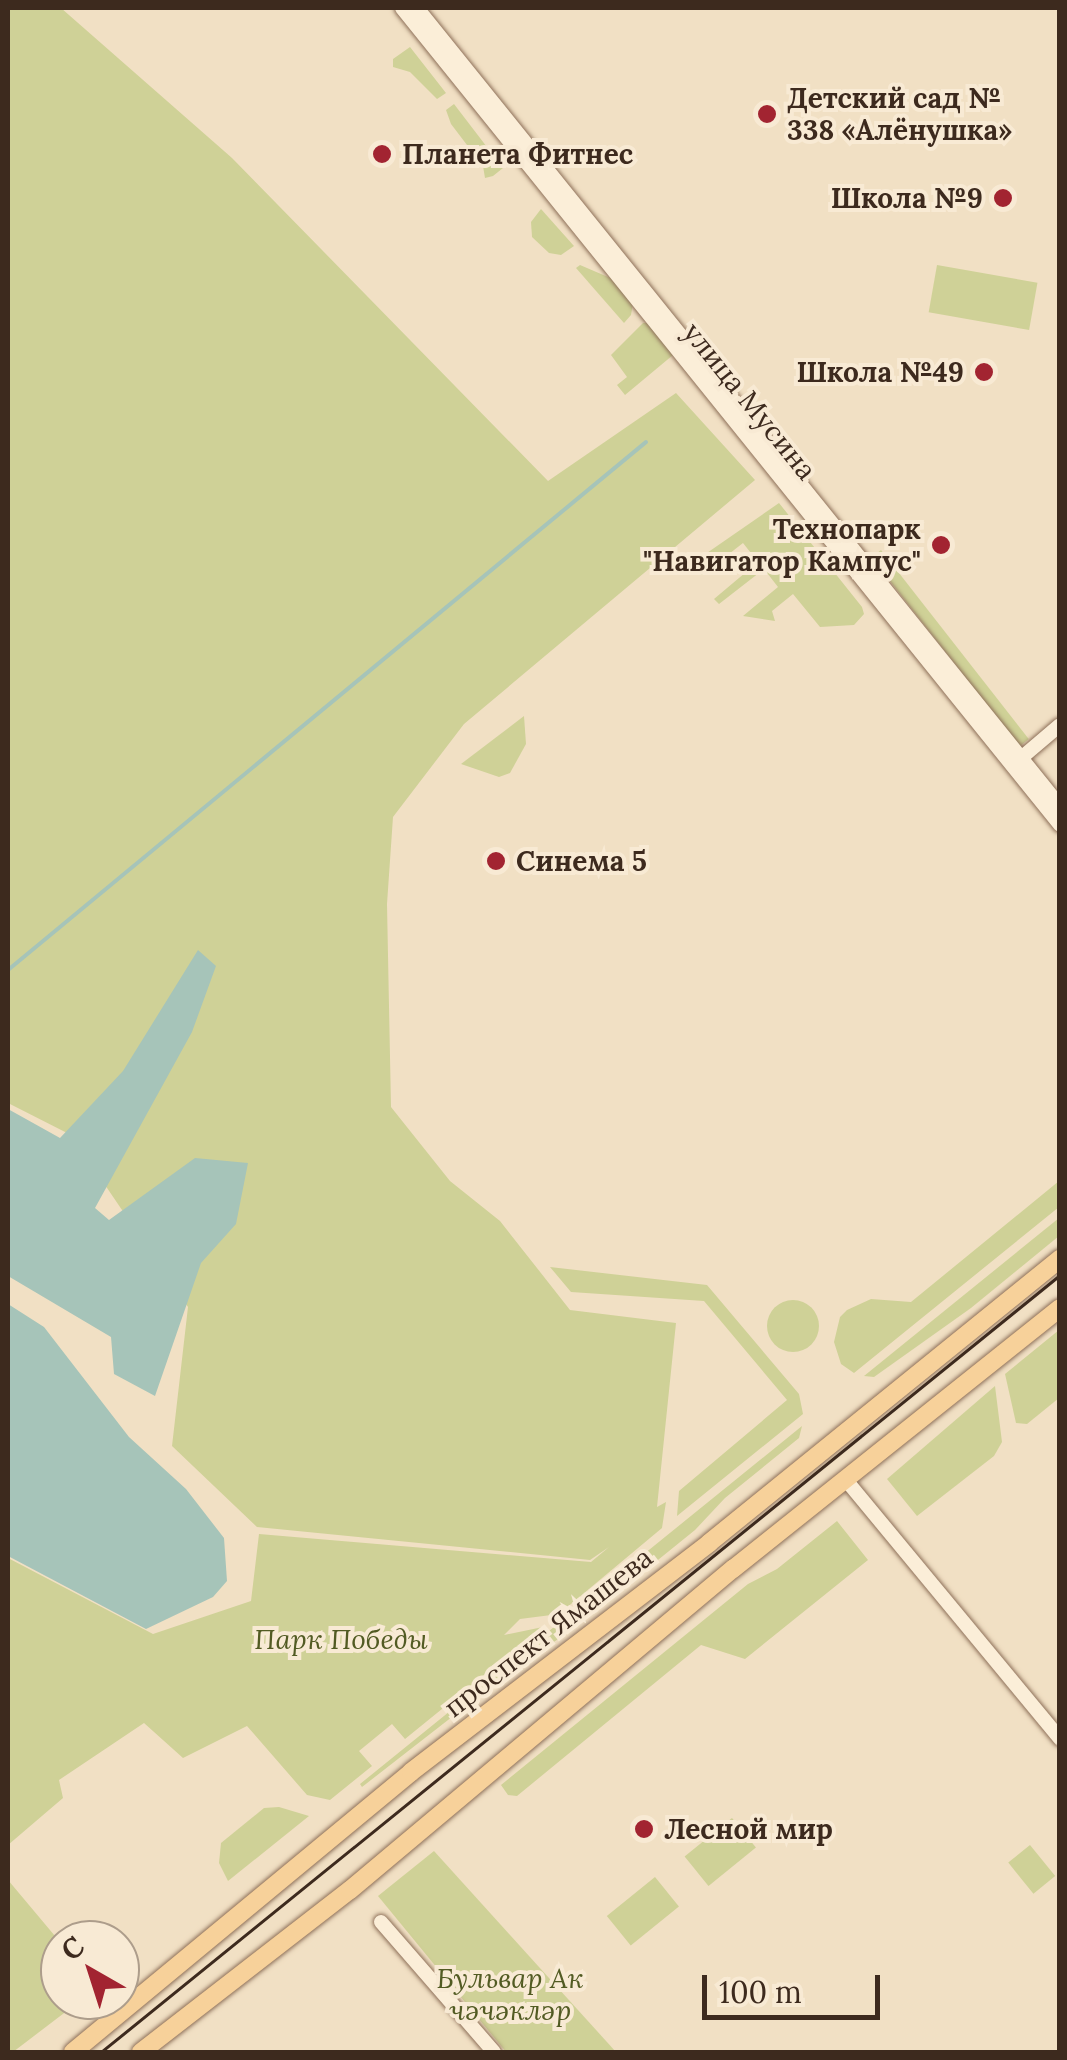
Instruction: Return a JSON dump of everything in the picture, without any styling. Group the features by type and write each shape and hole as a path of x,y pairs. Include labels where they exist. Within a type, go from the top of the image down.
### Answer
{"main road":[{"name":"проспект Ямашева","path":"74,2052 411,1772 708,1543 1060,1259"},
{"path":"142,2052 350,1890 1060,1308"}],"street":[{"name":"улица Мусина","path":"402,8 1016,762 1060,806"},
{"name":"улица Мусина","path":"417,8 1016,762 1060,825"},
{"path":"1016,762 1060,725"},
{"path":"846,1480 1060,1739"},
{"path":"381,1922 494,2052"}],"green space":[{"name":"Парк Победы","path":"8,8 61,8 232,158 548,481 676,393 755,480 464,724 393,817 387,904 391,1107 450,1181 500,1221 570,1310 676,1323 657,1507 666,1502 662,1528 559,1614 520,1619 504,1635 543,1627 405,1739 392,1724 359,1751 372,1766 330,1800 307,1795 247,1726 183,1758 144,1723 59,1780 63,1798 8,1845 8,1558 153,1634 251,1601 259,1534 591,1562 609,1547 590,1560 257,1527 172,1446 188,1307 71,1135 8,1103"},
{"path":"410,47 446,93 437,99 410,72 393,67 393,59"},
{"path":"454,104 503,168 493,176 485,178 483,166 451,124 446,110"},
{"path":"541,209 574,246 561,255 549,253 532,237 531,222"},
{"path":"580,265 615,280 633,303 631,315 624,323 576,268"},
{"path":"937,265 1037,283 1029,330 929,312"},
{"path":"643,323 648,323 673,355 625,395 617,385 627,377 611,355"},
{"path":"779,503 862,607 864,614 854,625 820,627 793,594 772,611 775,621 743,616 778,587 764,569 719,604 714,599 758,562 743,543 702,575 691,564"},
{"path":"881,550 1029,739 1019,747 872,557"},
{"path":"524,716 526,744 510,773 499,777 461,764"},
{"path":"1059,1181 1059,1207 854,1373 841,1364 834,1342 840,1317 847,1310 871,1299 911,1302"},
{"path":"1059,1218 1059,1236 971,1308 874,1377 864,1376"},
{"path":"550,1267 707,1285 799,1394 803,1414 677,1516 679,1491 787,1400 704,1301 571,1292"},
{"path":"793,1300 812,1307 819,1326 812,1345 793,1352 774,1345 767,1326 774,1307"},
{"path":"1059,1330 1059,1398 1027,1424 1016,1423 1005,1374"},
{"path":"995,1386 1002,1442 994,1456 917,1516 887,1479"},
{"path":"802,1426 799,1438 725,1498 695,1530 569,1632 520,1664 362,1787 360,1784"},
{"path":"837,1521 868,1560 745,1659 701,1645 517,1796 508,1795 501,1785 748,1584 777,1569"},
{"path":"279,1807 309,1816 228,1881 219,1863 221,1843 264,1808"},
{"path":"732,1818 756,1848 709,1886 685,1856"},
{"path":"1030,1845 1055,1876 1033,1894 1008,1863"},
{"name":"Бульвар Ак чәчәкләр","path":"434,1851 616,2052 506,2052 378,1896"},
{"path":"655,1877 679,1907 631,1946 607,1916"},
{"path":"8,1880 42,1920 40,2020 55,2020 8,2052"}],"water":[{"path":"198,950 216,966 192,1032 95,1208 109,1220 195,1158 248,1163 236,1224 201,1263 155,1396 114,1374 111,1337 8,1276 8,1109 60,1138 123,1071"},
{"path":"8,1304 44,1327 129,1437 186,1489 224,1538 227,1581 213,1597 146,1629 8,1556"}],"waterway":[{"path":"8,970 646,442"}],"tram line":[{"path":"101,2052 1060,1275"}],"place":[{"name":"Детский сад № 338 «Алёнушка»","path":"767,114"},
{"name":"Планета Фитнес","path":"382,154"},
{"name":"Школа №9","path":"1003,198"},
{"name":"Школа №49","path":"984,372"},
{"name":"Технопарк \"Навигатор Кампус\"","path":"941,545"},
{"name":"Синема 5","path":"496,861"},
{"name":"Лесной мир","path":"644,1829"}]}
